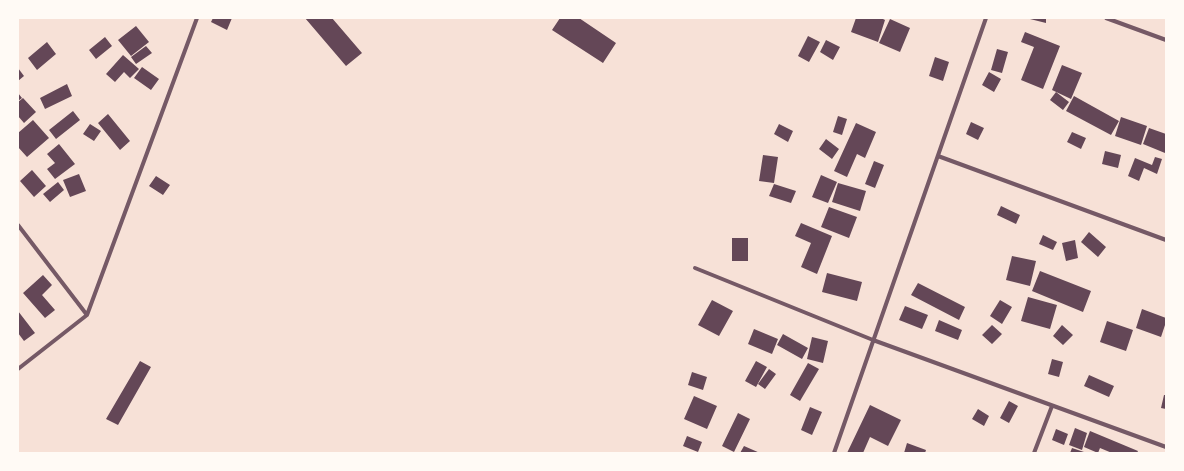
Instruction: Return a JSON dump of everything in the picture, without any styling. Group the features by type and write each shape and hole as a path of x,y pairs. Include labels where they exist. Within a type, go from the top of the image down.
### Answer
{"street":[{"path":"18,369 87,315 197,18"},
{"path":"834,453 986,18"},
{"path":"1106,18 1166,40"},
{"path":"938,156 1166,240"},
{"path":"18,225 87,315"},
{"path":"695,268 873,340 1166,447"},
{"path":"1034,453 1052,406"}],"building":[{"path":"213,18 232,18 227,30 211,22"},
{"path":"305,18 332,18 362,53 346,66"},
{"path":"560,18 579,18 616,43 603,63 552,30"},
{"path":"856,18 881,18 885,20 878,42 851,32"},
{"path":"1026,18 1046,18 1046,23"},
{"path":"890,19 910,28 900,52 879,43"},
{"path":"136,26 149,42 131,56 118,40"},
{"path":"1025,32 1060,46 1043,89 1021,80 1034,47 1021,42"},
{"path":"808,36 820,42 809,62 798,56"},
{"path":"105,37 112,46 96,59 89,50"},
{"path":"826,40 840,47 833,60 820,52"},
{"path":"47,42 56,54 37,70 28,58"},
{"path":"146,46 152,53 136,64 131,57"},
{"path":"997,49 1008,52 1002,73 991,70"},
{"path":"123,55 139,69 130,78 124,72 115,82 106,74"},
{"path":"935,57 949,62 943,81 929,76"},
{"path":"1062,65 1082,73 1071,99 1052,90"},
{"path":"142,67 159,79 151,90 134,78"},
{"path":"18,68 24,76 18,81"},
{"path":"989,72 1001,79 994,92 982,85"},
{"path":"67,84 72,96 45,109 40,98"},
{"path":"1056,92 1069,102 1063,110 1050,100"},
{"path":"18,93 22,98 18,101"},
{"path":"1074,96 1119,121 1111,135 1066,111"},
{"path":"23,98 36,112 24,123 18,116 18,102"},
{"path":"73,111 80,120 56,139 49,130"},
{"path":"108,114 130,141 120,150 98,123"},
{"path":"838,116 847,119 842,135 833,132"},
{"path":"1121,117 1147,126 1141,145 1115,136"},
{"path":"33,120 49,138 27,157 18,147 18,133"},
{"path":"971,122 984,128 978,140 966,134"},
{"path":"856,123 876,132 865,158 857,154 847,177 834,171"},
{"path":"90,124 101,131 94,141 83,134"},
{"path":"779,124 793,131 788,142 774,134"},
{"path":"1149,128 1166,134 1165,153 1143,144"},
{"path":"1072,132 1086,138 1081,149 1067,142"},
{"path":"826,139 839,149 832,159 819,149"},
{"path":"59,144 75,164 55,179 47,169 55,163 47,154"},
{"path":"1105,151 1121,155 1118,168 1102,164"},
{"path":"763,155 778,157 774,183 759,181"},
{"path":"1155,157 1162,159 1157,174 1144,168 1139,181 1128,176 1135,158 1152,165"},
{"path":"874,161 884,165 875,188 865,184"},
{"path":"32,170 46,186 34,197 20,181"},
{"path":"79,174 86,191 70,197 63,180"},
{"path":"821,175 837,182 828,203 812,197"},
{"path":"156,176 170,185 163,195 149,186"},
{"path":"58,182 64,190 50,202 43,194"},
{"path":"838,183 866,191 860,211 832,202"},
{"path":"774,184 796,191 791,203 769,196"},
{"path":"1001,206 1020,215 1016,224 997,215"},
{"path":"829,207 857,217 849,238 821,227"},
{"path":"801,223 832,236 817,274 801,267 811,243 795,236"},
{"path":"1089,232 1106,247 1098,257 1081,242"},
{"path":"1043,235 1057,242 1053,250 1039,244"},
{"path":"732,238 748,238 748,261 732,261"},
{"path":"1075,240 1078,258 1066,261 1062,243"},
{"path":"1012,256 1036,261 1030,286 1006,280"},
{"path":"1040,271 1091,291 1083,312 1032,291"},
{"path":"827,273 862,282 857,301 822,292"},
{"path":"43,275 52,285 42,295 55,310 45,318 23,293"},
{"path":"918,283 965,307 959,320 911,295"},
{"path":"1028,297 1057,305 1050,329 1021,321"},
{"path":"712,300 733,311 719,336 698,325"},
{"path":"1000,300 1012,307 1002,324 990,316"},
{"path":"905,306 928,315 922,329 899,320"},
{"path":"1142,309 1166,318 1161,337 1136,328"},
{"path":"18,311 35,333 24,341 18,333"},
{"path":"939,320 962,330 958,340 935,331"},
{"path":"1107,321 1133,330 1126,351 1100,342"},
{"path":"992,325 1002,334 992,344 982,335"},
{"path":"1062,325 1073,335 1063,345 1053,336"},
{"path":"754,329 778,339 772,354 748,344"},
{"path":"783,334 808,348 802,359 777,345"},
{"path":"812,337 828,341 823,363 807,359"},
{"path":"1052,359 1063,362 1059,377 1048,374"},
{"path":"140,361 151,367 118,425 106,419"},
{"path":"756,361 767,367 756,387 745,381"},
{"path":"808,363 819,369 800,401 790,395"},
{"path":"769,369 776,374 765,389 758,384"},
{"path":"692,372 707,377 703,390 688,385"},
{"path":"1089,375 1114,386 1109,397 1084,386"},
{"path":"1164,395 1166,395 1166,409 1161,408"},
{"path":"694,396 717,406 707,429 684,419"},
{"path":"1009,401 1018,406 1009,423 1000,418"},
{"path":"870,405 901,420 888,446 870,437 863,453 847,453"},
{"path":"810,407 822,412 812,435 801,430"},
{"path":"978,409 989,416 984,426 972,419"},
{"path":"738,413 750,419 734,452 722,446"},
{"path":"1075,428 1087,433 1082,450 1069,445"},
{"path":"1056,429 1068,434 1064,445 1052,440"},
{"path":"1090,431 1138,451 1137,453 1112,453 1100,448 1098,453 1084,447"},
{"path":"687,436 702,442 698,452 683,446"},
{"path":"907,443 926,450 925,453 904,453"},
{"path":"744,446 760,453 740,453"},
{"path":"1072,448 1084,452 1070,453"}]}
